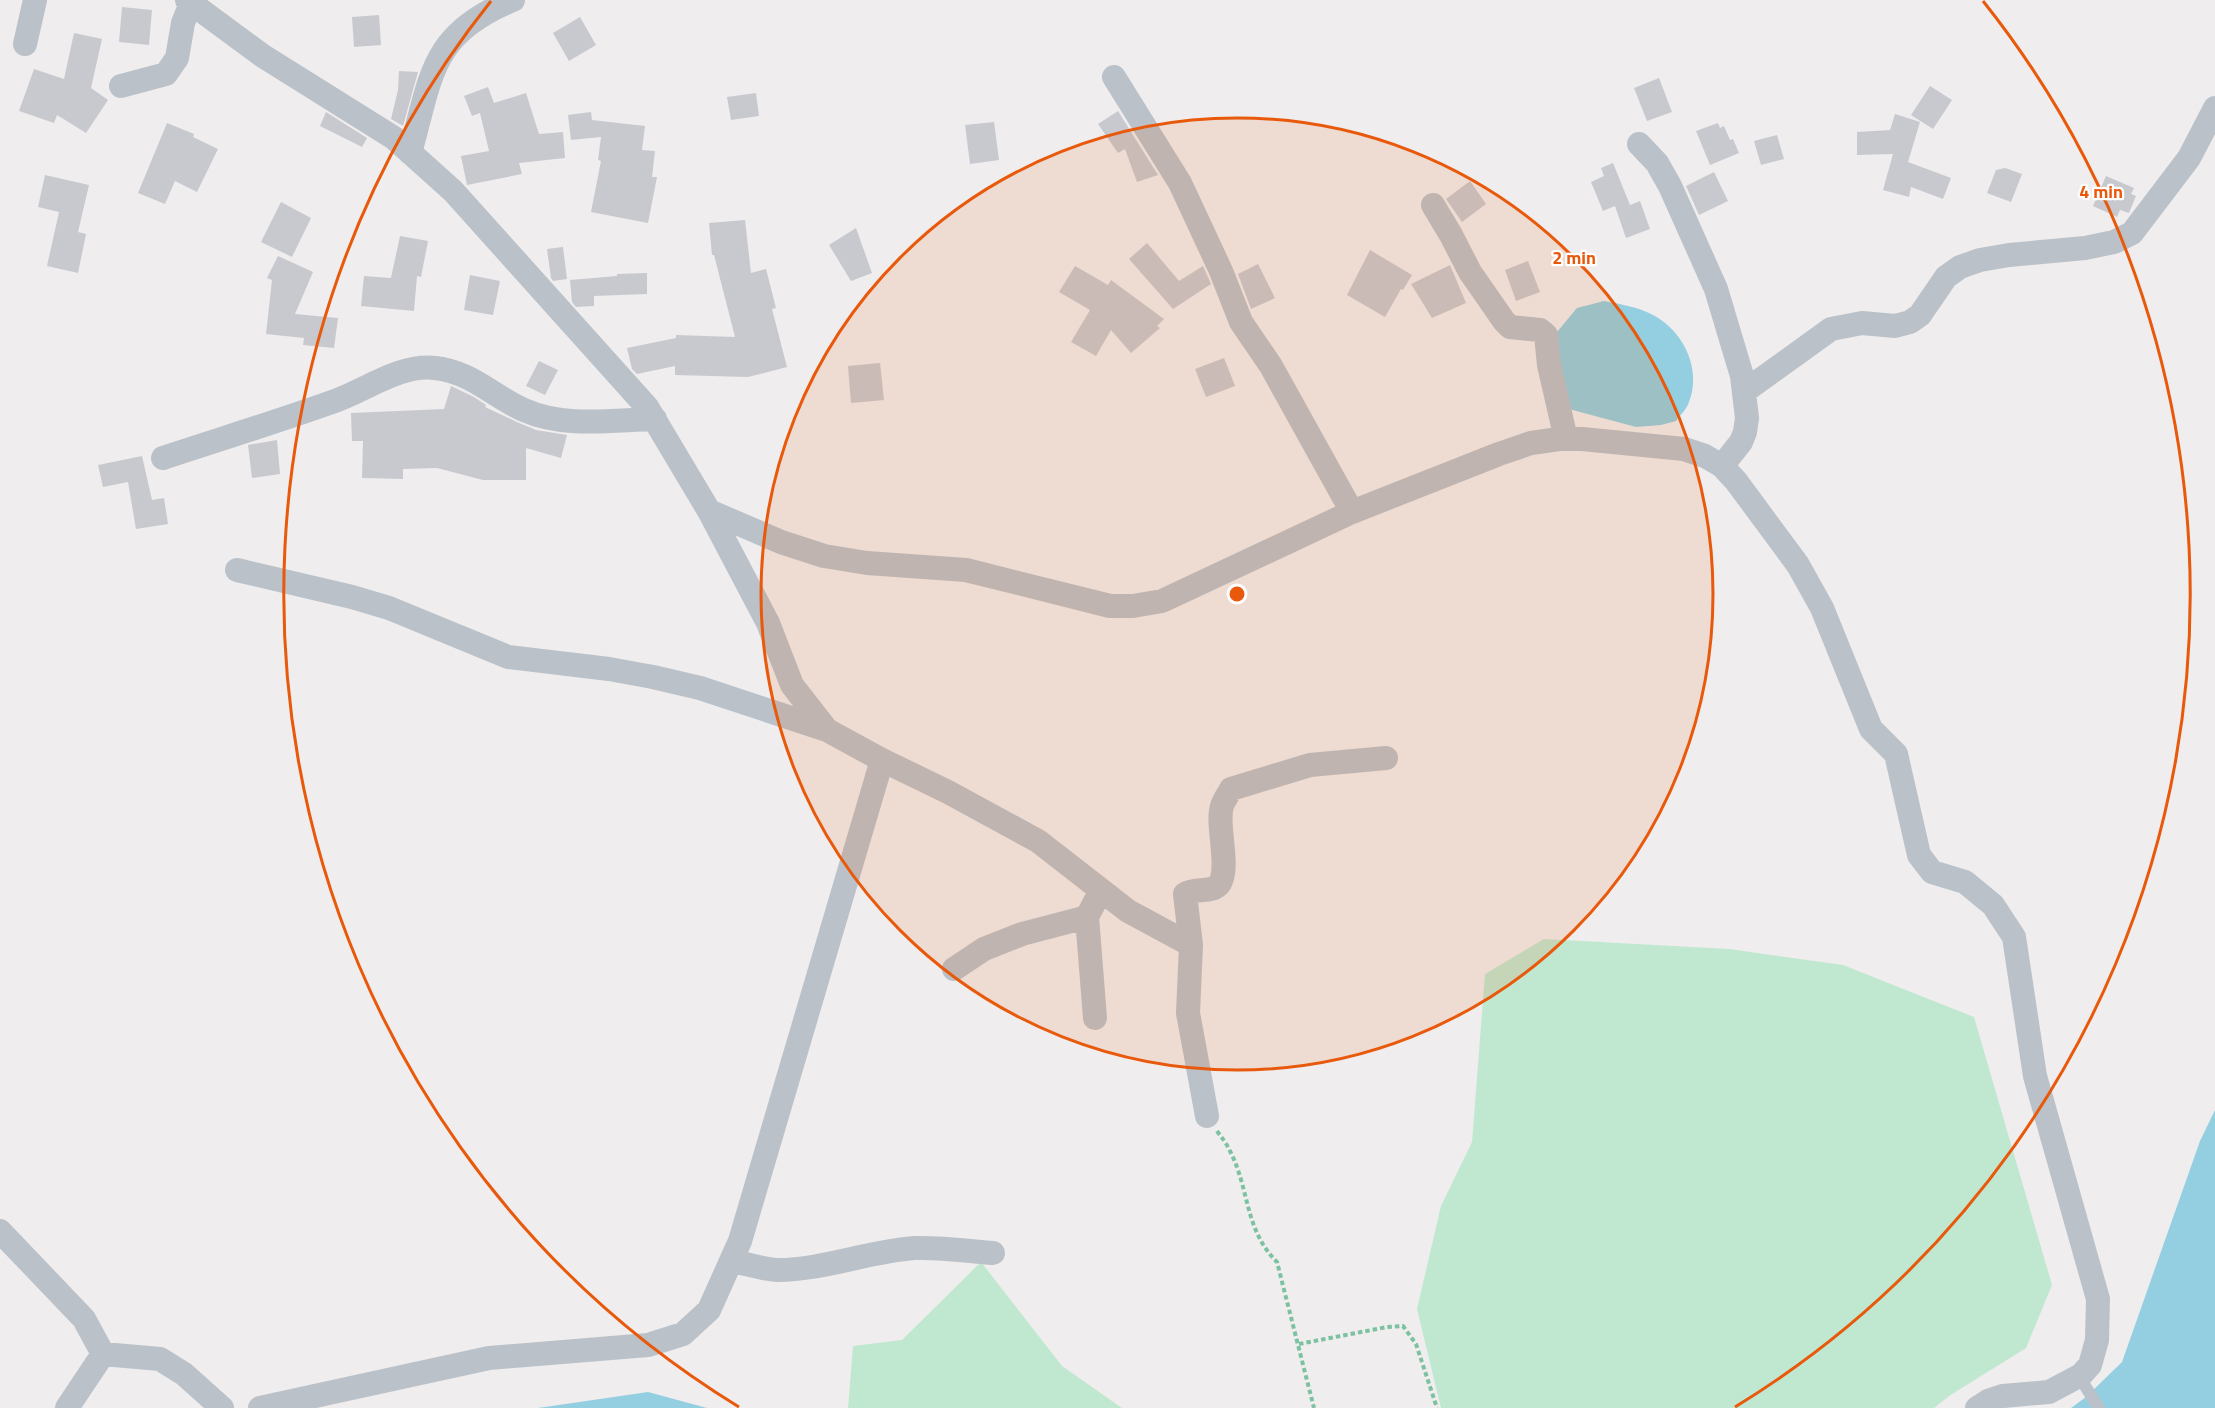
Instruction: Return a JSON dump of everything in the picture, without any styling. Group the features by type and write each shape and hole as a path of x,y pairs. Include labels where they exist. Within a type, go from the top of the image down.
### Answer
{"street":[{"path":"25,44 34,0"},
{"path":"410,153 436,63 447,43 481,14 513,0"},
{"path":"121,86 166,74 177,58 183,23 201,5 263,56 394,138 453,191 647,407 709,511 768,623 792,685 827,730"},
{"path":"1114,77 1179,183 1221,271 1241,322 1271,366 1352,512"},
{"path":"1744,391 1831,329 1862,323 1895,326 1910,322 1920,315 1946,277 1960,267 1980,260 2009,255 2085,248 2115,242 2132,233 2189,158 2215,108"},
{"path":"1639,144 1657,163 1670,186 1716,289 1734,344 1747,418 1741,442 1722,466"},
{"path":"1433,205 1470,272 1504,321 1510,327 1540,330 1546,335 1549,365 1566,439"},
{"path":"164,458 333,402 408,370 432,367 451,370 471,378 524,410 545,417 567,421 655,419"},
{"path":"709,511 781,542 824,556 867,563 966,570 1110,606 1133,606 1162,602 1284,542 1352,512 1531,443 1566,439 1684,449 1706,456 1722,466 1736,481 1798,566 1822,608 1871,729 1896,754 1919,855 1932,872 1965,882 1993,905 2014,937 2035,1076 2098,1299 2097,1340 2090,1365 2081,1375 2049,1392 2003,1396 1977,1408"},
{"path":"237,570 389,608 508,657 609,669 653,677 700,688 827,730 1038,841 1128,911 1191,945"},
{"path":"1207,1116 1188,1013 1191,945 1185,894 1190,891 1210,890 1220,884 1223,873 1221,808 1231,789 1310,765 1386,758"},
{"path":"261,1408 489,1358 648,1345 683,1334 710,1310 744,1229 882,760"},
{"path":"1095,1018 1087,917 1101,890"},
{"path":"954,969 984,949 1022,934 1087,917"},
{"path":"0,1231 84,1319 103,1354"},
{"path":"732,1261 778,1270 812,1266 875,1253 925,1248 993,1253"},
{"path":"67,1408 103,1354"},
{"path":"103,1354 160,1359 184,1374 222,1408"}],"lane":[{"path":"2081,1375 2099,1408"}],"path":[{"path":"1207,1116 1230,1150 1255,1231 1262,1246 1277,1262 1314,1408"},
{"path":"1299,1344 1403,1326 1416,1344 1437,1408"}],"green space":[{"path":"1544,939 1729,949 1843,965 1974,1017 2052,1285 2026,1348 1949,1396 1934,1408 1441,1408 1417,1309 1441,1206 1472,1142 1485,974"},
{"path":"981,1262 1062,1366 1122,1408 848,1408 853,1346 902,1340"}],"water":[{"path":"1604,301 1653,315 1664,322 1681,341 1687,352 1693,376 1688,405 1676,421 1636,427 1569,409 1555,363 1557,332 1577,308"},
{"path":"2215,1110 2215,1408 2071,1408 2086,1397 2122,1362 2200,1141"},
{"path":"648,1392 707,1408 538,1408"}],"building":[{"path":"122,7 152,10 149,45 119,42"},
{"path":"379,15 381,45 354,47 352,17"},
{"path":"580,17 596,45 569,61 553,33"},
{"path":"74,33 102,39 91,88 108,100 86,133 57,115 54,123 19,111 34,69 64,79"},
{"path":"399,71 418,72 403,126 391,119 398,90"},
{"path":"1659,78 1672,112 1647,121 1634,88"},
{"path":"1930,86 1952,100 1933,129 1911,115"},
{"path":"488,87 494,103 526,93 539,134 563,132 565,158 519,163 522,174 467,185 461,156 489,151 480,113 472,116 464,96"},
{"path":"756,93 759,116 731,120 727,97"},
{"path":"1118,111 1158,175 1137,182 1125,149 1118,153 1098,124"},
{"path":"326,112 367,138 362,147 320,126"},
{"path":"591,112 592,120 645,126 642,150 655,151 652,177 657,177 648,223 591,212 601,161 598,160 601,137 571,140 568,115"},
{"path":"1895,114 1920,122 1908,162 1951,178 1943,199 1911,187 1909,197 1883,190 1893,154 1857,155 1857,132 1890,130"},
{"path":"994,122 999,160 970,164 965,125"},
{"path":"167,123 194,134 193,137 218,149 197,192 175,181 165,204 138,193"},
{"path":"1718,123 1720,128 1724,126 1739,153 1710,165 1696,131"},
{"path":"1777,135 1784,159 1761,165 1754,141"},
{"path":"1613,163 1630,205 1640,201 1650,229 1626,238 1615,206 1603,211 1591,182 1604,176 1601,168"},
{"path":"2005,168 2022,174 2011,202 1987,193 1996,170"},
{"path":"1714,172 1728,201 1699,215 1686,186"},
{"path":"45,175 89,185 78,232 86,234 78,273 47,266 59,212 38,207"},
{"path":"2106,176 2134,188 2131,194 2136,196 2129,213 2120,210 2117,217 2093,206"},
{"path":"1470,181 1486,204 1462,222 1446,199"},
{"path":"281,202 311,218 292,257 261,242"},
{"path":"745,220 751,273 766,269 776,308 772,309 787,367 748,377 675,375 675,366 637,374 632,369 627,348 676,338 676,335 735,337 714,255 712,255 709,223"},
{"path":"856,228 872,273 851,281 829,245"},
{"path":"400,236 428,241 421,277 417,276 414,311 361,306 364,276 391,278"},
{"path":"1147,243 1179,281 1203,266 1211,284 1173,309 1129,259"},
{"path":"563,247 567,279 553,281 547,249"},
{"path":"1370,250 1412,275 1385,317 1347,295"},
{"path":"278,256 313,272 295,314 338,318 334,348 303,345 304,338 266,334 272,280 267,278"},
{"path":"1528,261 1540,292 1516,301 1505,270"},
{"path":"1258,264 1275,298 1251,309 1238,274"},
{"path":"1450,265 1466,303 1432,318 1411,284"},
{"path":"1075,266 1108,285 1111,280 1164,319 1157,326 1160,328 1131,353 1111,330 1096,356 1071,342 1090,310 1059,292"},
{"path":"647,273 647,294 594,296 594,306 576,307 572,302 570,280"},
{"path":"470,275 500,281 493,315 464,310"},
{"path":"1224,358 1235,386 1206,397 1195,369"},
{"path":"539,361 558,370 545,395 526,386"},
{"path":"880,363 884,400 851,403 848,366"},
{"path":"451,386 474,397 486,405 485,407 519,423 536,430 567,435 561,458 526,448 526,480 483,480 437,468 403,469 403,479 362,478 363,441 352,441 351,413 444,409"},
{"path":"277,440 280,474 252,478 248,445"},
{"path":"142,456 152,500 164,498 168,524 136,529 128,482 103,487 98,465"}]}
